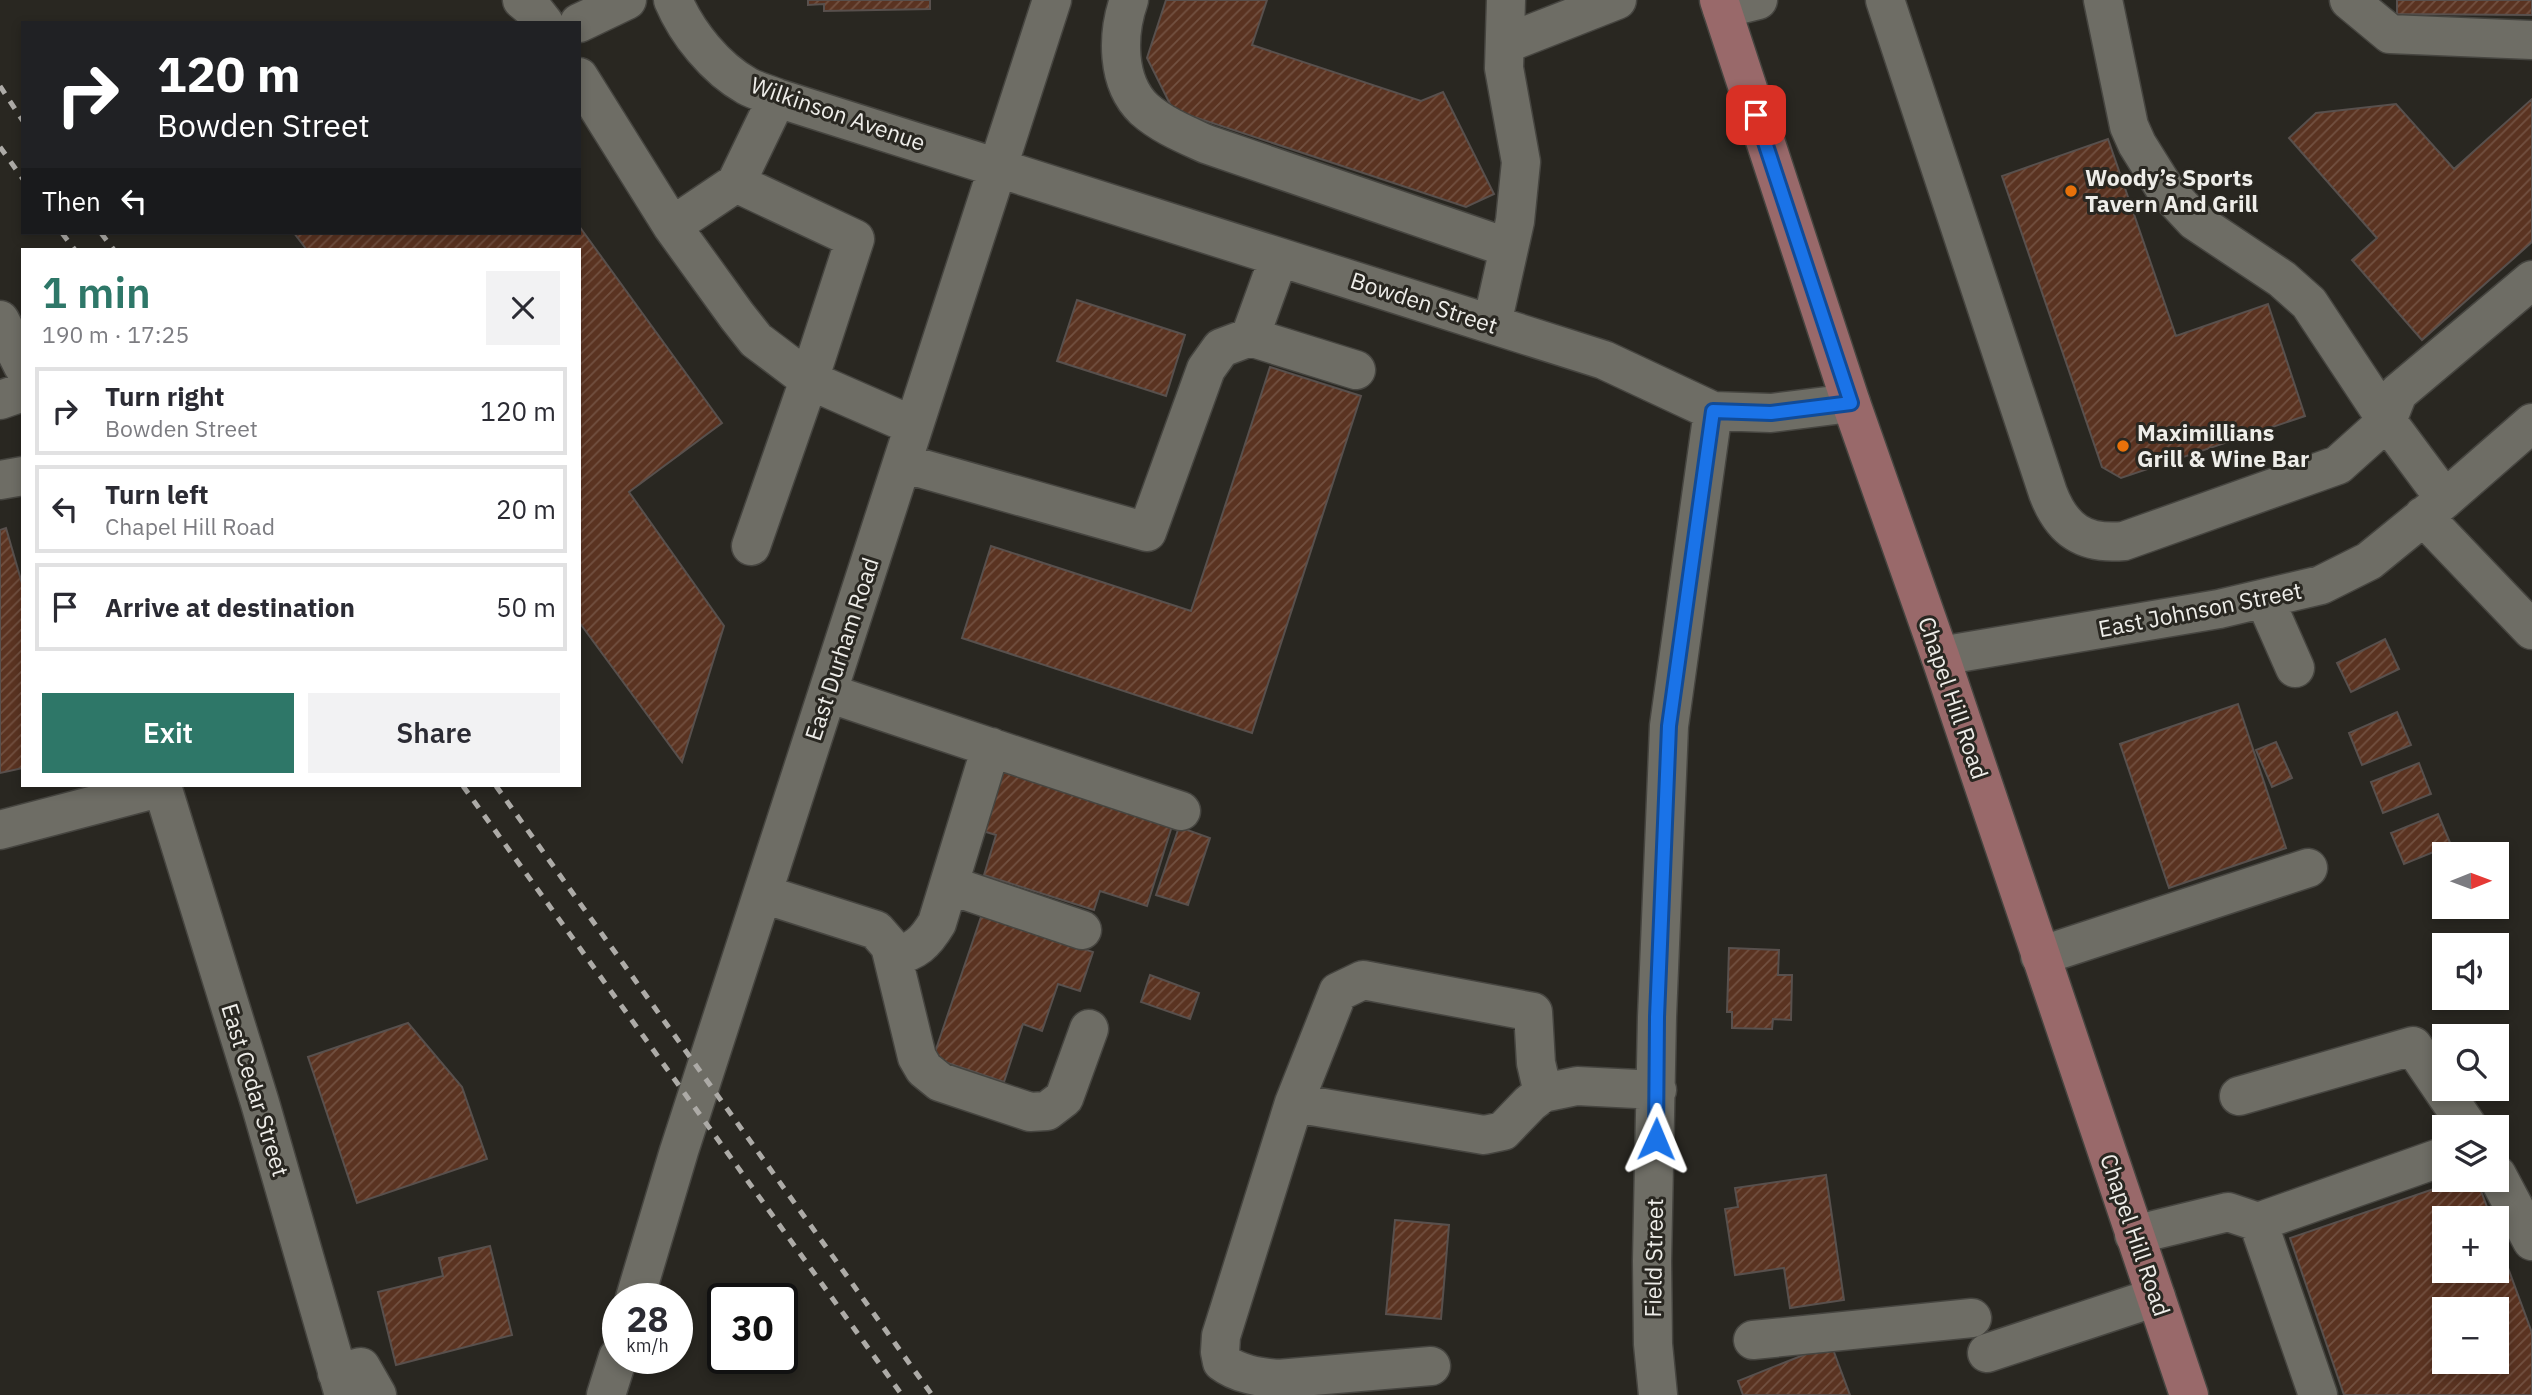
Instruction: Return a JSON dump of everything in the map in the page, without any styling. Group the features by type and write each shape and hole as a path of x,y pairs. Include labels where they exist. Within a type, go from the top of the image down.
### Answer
{"main road":[{"name":"Chapel Hill Road","path":"1733,3 1851,403 1940,656 2189,1395"}],"street":[{"path":"522,0 542,21"},
{"path":"581,22 627,0"},
{"name":"Wilkinson Avenue","path":"673,0 680,16 698,42 747,86 777,98 997,167"},
{"name":"East Durham Road","path":"640,1283 1052,0"},
{"path":"1129,0 1124,15 1122,63 1131,89 1143,107 1169,127 1206,144 1508,248"},
{"path":"1492,324 1519,197 1521,163 1504,68 1506,0"},
{"path":"1505,44 1617,0"},
{"path":"1885,0 2054,510 2070,530 2082,537 2110,543 2124,541 2338,466 2387,421 2398,393 2532,280"},
{"path":"2103,0 2129,126 2165,189 2195,221 2282,279 2303,297 2387,421 2434,507 2532,630"},
{"path":"2349,0 2390,34 2532,40"},
{"path":"581,81 672,226 756,340 809,380 914,426"},
{"path":"672,226 736,183 777,98"},
{"name":"Bowden Street","path":"997,167 1605,360 1713,411 1771,413 1851,403"},
{"path":"736,183 855,239 751,547"},
{"path":"1250,337 1279,257"},
{"path":"0,320 21,362"},
{"path":"902,463 1147,532 1206,369 1220,348 1250,337 1356,370"},
{"path":"0,400 21,393"},
{"name":"Field Street","path":"1658,1395 1653,1345 1652,1261 1657,1017 1669,726 1713,411"},
{"name":"East Johnson Street","path":"1940,656 2265,600 2321,586 2369,561 2532,423"},
{"path":"0,480 21,476"},
{"path":"2265,600 2294,668"},
{"path":"828,693 1181,811"},
{"path":"893,957 913,952 928,938 937,923 991,747"},
{"path":"0,830 158,787"},
{"name":"East Cedar Street","path":"162,787 260,1103 340,1384"},
{"path":"2040,956 2308,868"},
{"path":"948,885 1082,930"},
{"path":"763,894 876,930 890,946 917,1056 924,1069 940,1082 1031,1112 1047,1111 1064,1098 1089,1029"},
{"path":"1431,1366 1278,1379 1248,1374 1222,1362 1221,1336 1294,1103 1338,992 1363,979 1533,1012 1536,1063 1544,1093"},
{"path":"2239,1097 2413,1046 2460,1115"},
{"path":"1294,1103 1484,1135 1503,1131 1544,1093 1577,1086 1657,1090"},
{"path":"2134,1235 2228,1212 2258,1222 2432,1161"},
{"path":"2506,1192 2532,1241"},
{"path":"2258,1222 2318,1395"},
{"path":"1987,1353 2156,1297"},
{"path":"1753,1340 1972,1318"},
{"path":"340,1384 361,1367 377,1395"},
{"path":"606,1395 613,1374"}],"building":[{"path":"808,0 930,0 930,9 824,11 824,4 808,5"},
{"path":"1166,0 1267,0 1252,45 1421,101 1443,92 1494,194 1466,207 1173,110 1147,58"},
{"path":"2397,0 2532,0 2532,15 2397,14"},
{"path":"2532,99 2532,242 2422,340 2352,260 2377,238 2289,138 2316,113 2396,104 2454,169"},
{"path":"2108,139 2176,336 2268,304 2305,416 2121,478 2102,467 2002,176"},
{"path":"581,229 722,423 629,492 724,626 682,762 581,625 581,248 305,248 296,235 581,235"},
{"path":"1077,300 1185,335 1166,396 1057,361"},
{"path":"1270,367 1361,396 1252,733 962,638 991,546 1191,611"},
{"path":"6,528 21,580 21,768 0,773 0,530"},
{"path":"2385,639 2399,669 2351,692 2337,663"},
{"path":"2238,704 2286,848 2169,888 2120,744"},
{"path":"2397,712 2411,745 2362,765 2349,733"},
{"path":"2276,742 2292,778 2272,787 2256,750"},
{"path":"2419,763 2431,794 2383,813 2371,782"},
{"path":"1002,771 1172,826 1147,906 1100,891 1094,910 984,875 996,835 983,831"},
{"path":"2438,814 2450,842 2432,842 2432,853 2404,864 2391,833"},
{"path":"1179,827 1210,838 1188,905 1156,895"},
{"path":"982,914 1093,952 1080,991 1058,984 1042,1031 1023,1024 1004,1082 933,1058"},
{"path":"1729,948 1779,950 1778,975 1792,975 1791,1020 1773,1019 1772,1029 1732,1028 1732,1012 1727,1012"},
{"path":"1150,975 1199,993 1190,1019 1141,1002"},
{"path":"408,1023 462,1087 487,1159 357,1203 308,1057"},
{"path":"1826,1175 1844,1300 1790,1308 1784,1268 1735,1275 1725,1209 1738,1207 1735,1188"},
{"path":"2432,1190 2432,1192 2481,1192 2487,1206 2432,1206 2432,1283 2509,1283 2509,1271 2532,1333 2532,1395 2344,1395 2290,1238"},
{"path":"1395,1220 1449,1225 1441,1319 1386,1314"},
{"path":"490,1246 512,1335 396,1365 378,1292 443,1276 439,1258"},
{"path":"1831,1344 1850,1395 1743,1395 1738,1381"}],"railway":[{"path":"0,86 21,118"},
{"path":"0,147 21,176"},
{"path":"64,235 73,248"},
{"path":"103,235 112,248"},
{"path":"464,787 902,1395"},
{"path":"497,787 932,1395"}],"place":[{"name":"Woody’s Sports Tavern And Grill","path":"2071,191"},
{"name":"Maximillians Grill & Wine Bar","path":"2123,446"}],"route":[{"path":"1656,1139 1657,1017 1669,726 1692,546 1713,411 1771,413 1851,403 1756,115"}]}
